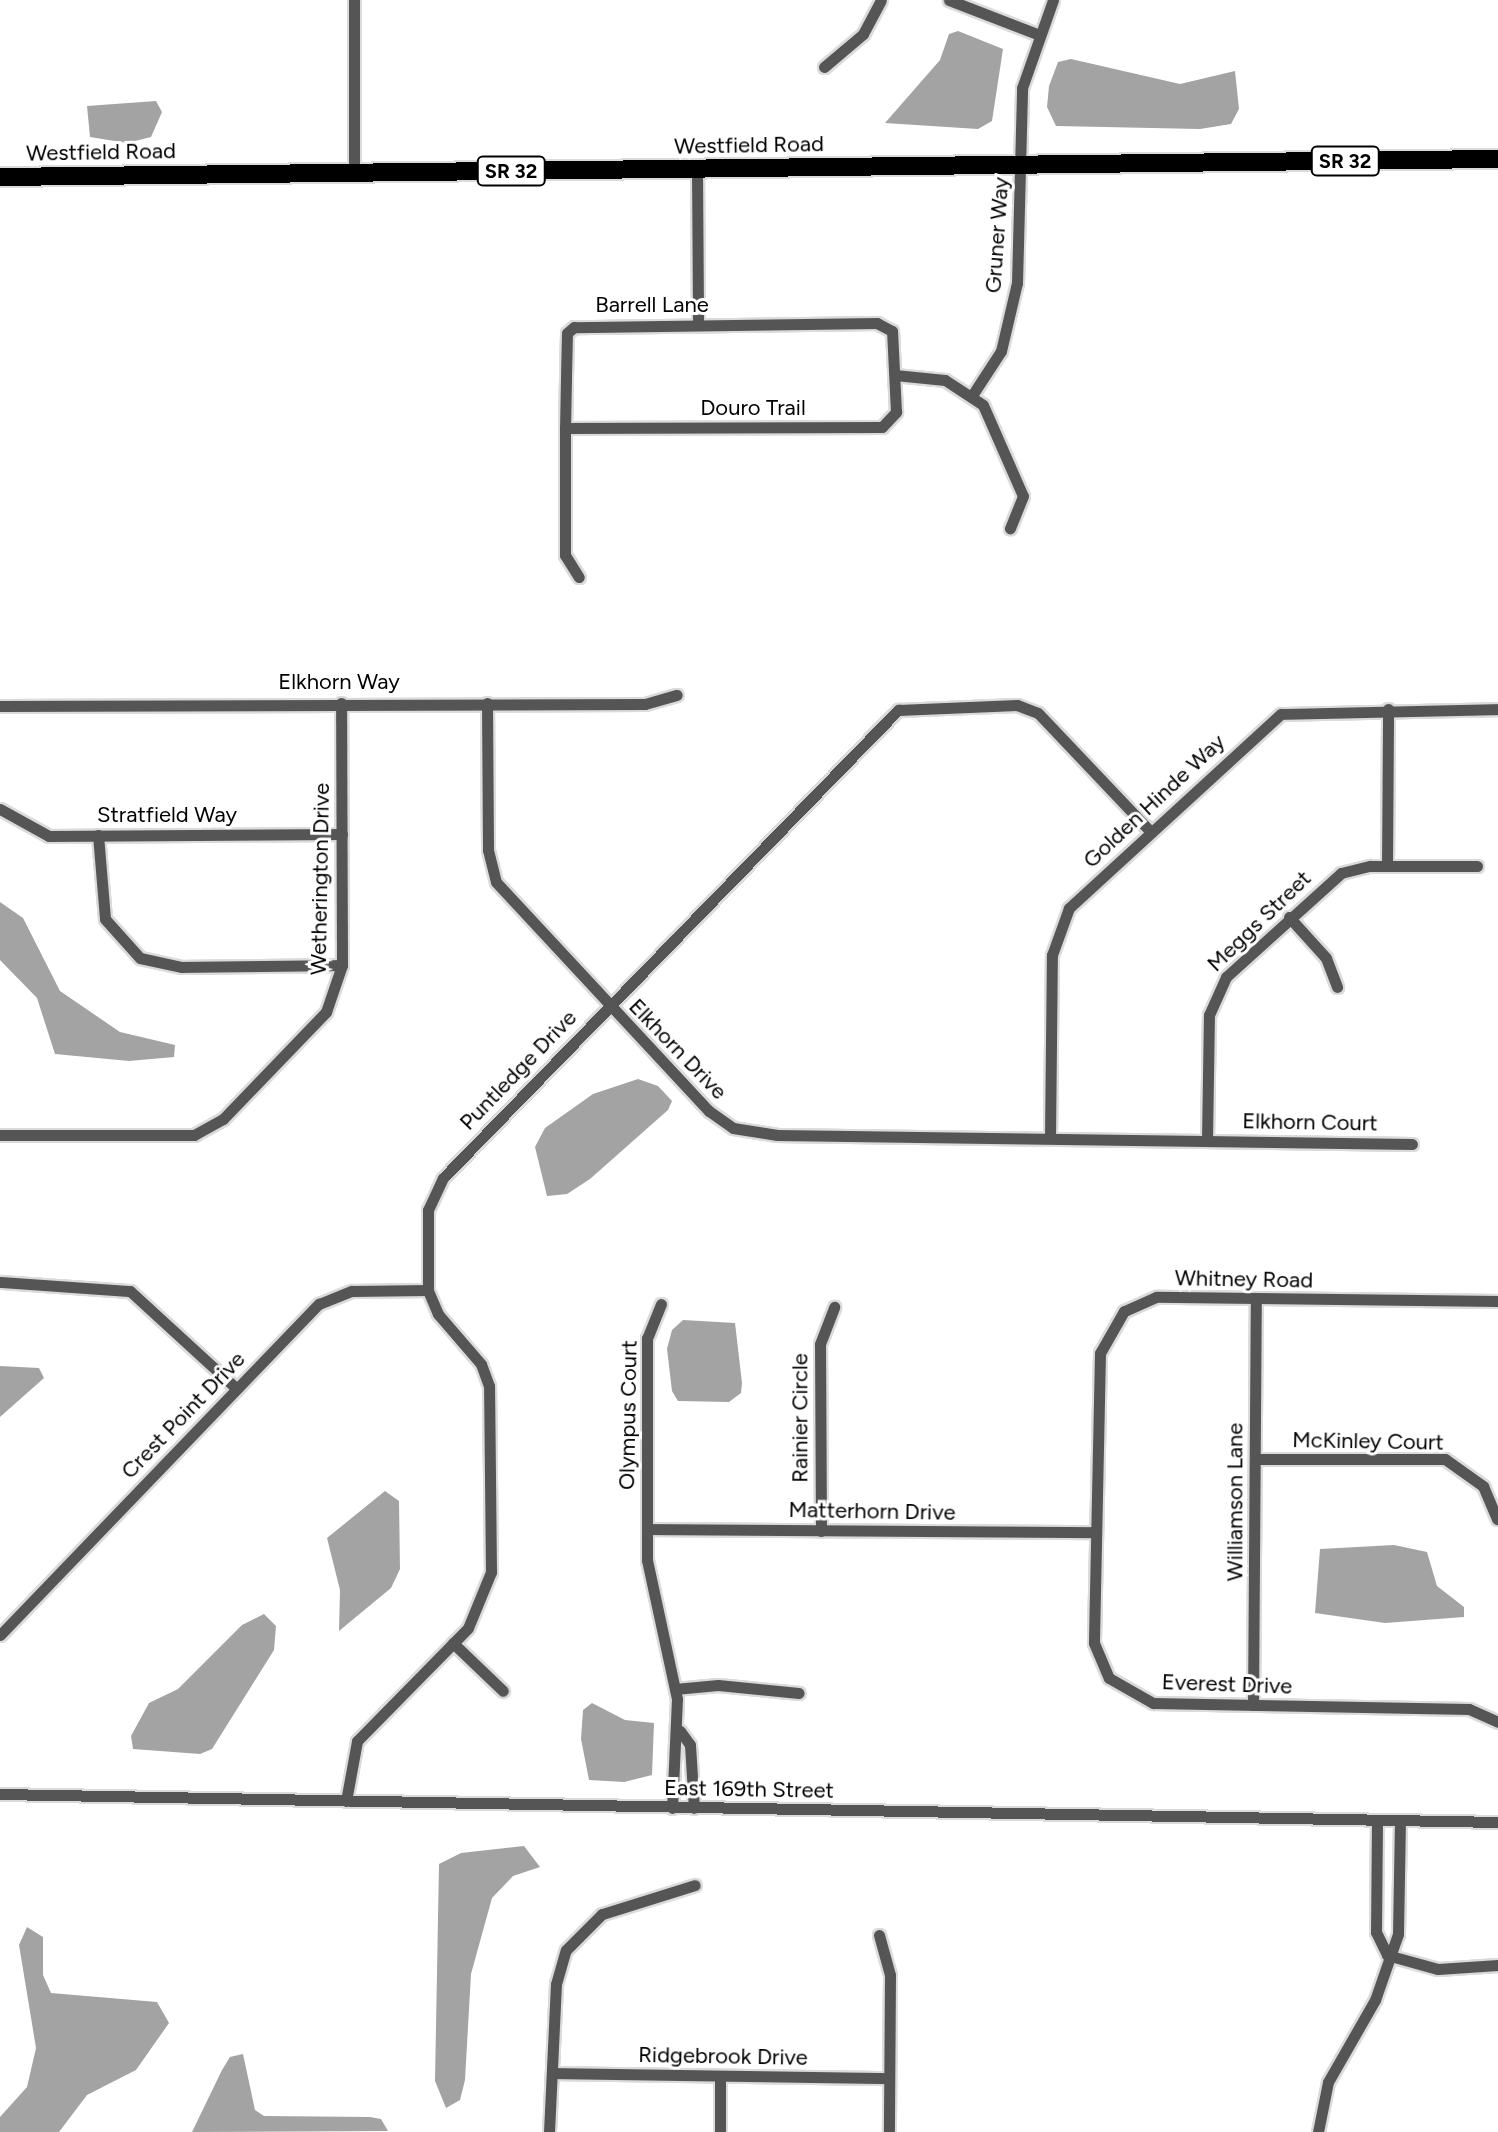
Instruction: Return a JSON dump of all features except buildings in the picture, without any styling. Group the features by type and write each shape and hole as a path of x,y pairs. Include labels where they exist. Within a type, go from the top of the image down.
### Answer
{"main road":[{"name":"Westfield Road","path":"0,177 1498,159"}],"street":[{"path":"354,0 354,173"},
{"path":"824,67 863,34 881,0"},
{"path":"949,0 1037,34"},
{"name":"Gruner Way","path":"973,394 1001,351 1017,283 1022,88 1037,34 1053,0"},
{"path":"697,169 698,325"},
{"name":"Barrell Lane","path":"579,577 565,555 567,333 574,327 884,324 894,336 895,375"},
{"path":"895,375 936,377 973,394 1018,471 1023,496 1010,528"},
{"name":"Douro Trail","path":"565,428 882,427 896,412 895,375"},
{"name":"Elkhorn Way","path":"0,706 645,704 677,695"},
{"name":"Wetherington Drive","path":"0,1135 161,1139 203,1132 223,1119 326,1012 342,965 341,703"},
{"name":"Elkhorn Drive","path":"487,703 491,870 503,892 709,1111 744,1132 1207,1140"},
{"name":"Puntledge Drive","path":"346,1801 357,1741 453,1643 482,1606 491,1572 490,1393 481,1364 438,1314 428,1290 428,1210 435,1189 608,1005 898,710 1017,705 1038,713 1150,831"},
{"path":"1387,866 1388,709"},
{"name":"Golden Hinde Way","path":"1050,1138 1053,938 1069,908 1281,714 1388,709 1498,709"},
{"name":"Stratfield Way","path":"0,809 49,836 342,834"},
{"path":"98,835 105,919 140,958 182,967 342,965"},
{"name":"Meggs Street","path":"1207,1140 1214,996 1289,917 1341,873 1387,866 1477,866"},
{"path":"1289,917 1326,958 1337,987"},
{"name":"Elkhorn Court","path":"1207,1140 1412,1144"},
{"path":"0,1282 130,1291 236,1388"},
{"name":"Crest Point Drive","path":"0,1635 236,1388 328,1298 352,1291 428,1290"},
{"name":"Whitney Road","path":"1096,1532 1100,1353 1110,1328 1124,1311 1156,1297 1498,1301"},
{"name":"Williamson Lane","path":"1253,1705 1256,1300"},
{"name":"Olympus Court","path":"661,1304 647,1338 647,1560 675,1689 680,1731"},
{"name":"Rainier Circle","path":"821,1531 820,1344 834,1307"},
{"name":"McKinley Court","path":"1255,1459 1445,1459 1483,1486 1497,1519"},
{"name":"Matterhorn Drive","path":"647,1529 1096,1532"},
{"name":"Everest Drive","path":"1096,1532 1094,1643 1109,1678 1153,1703 1469,1709 1498,1722"},
{"path":"453,1643 503,1691"},
{"path":"675,1689 718,1685 799,1693"},
{"path":"672,1808 673,1747 680,1731"},
{"path":"680,1731 690,1745 694,1808"},
{"name":"East 169th Street","path":"0,1794 1498,1822"},
{"path":"1377,1820 1376,1932 1387,1955 1438,1969 1498,1965"},
{"path":"1318,2132 1328,2082 1375,2000 1387,1955 1398,1934 1400,1820"},
{"path":"549,2132 555,2073 557,1971 573,1940 602,1914 695,1885"},
{"path":"879,1935 890,1975 889,2132"},
{"name":"Ridgebrook Drive","path":"555,2073 889,2078"},
{"path":"720,2076 720,2132"}],"shaded area":[{"path":"958,31 1003,49 992,121 978,129 885,123 940,60 949,34"},
{"path":"1071,59 1180,84 1235,71 1239,109 1231,124 1200,129 1056,126 1047,107 1049,86 1058,62"},
{"path":"156,101 162,112 151,137 127,143 90,137 87,106"},
{"path":"0,902 23,918 60,991 120,1032 175,1045 174,1057 129,1061 55,1054 37,998 0,960"},
{"path":"638,1079 658,1086 672,1101 668,1110 590,1179 567,1194 547,1196 535,1147 545,1128 593,1094"},
{"path":"683,1320 735,1323 742,1383 741,1393 729,1402 678,1401 672,1391 667,1349 672,1330"},
{"path":"0,1366 39,1368 44,1378 0,1417"},
{"path":"385,1491 399,1501 400,1569 391,1588 339,1631 340,1590 327,1538"},
{"path":"1394,1545 1427,1552 1437,1586 1464,1607 1464,1617 1385,1623 1315,1613 1320,1549"},
{"path":"264,1614 276,1626 274,1650 212,1749 200,1754 133,1749 131,1736 149,1703 178,1689 242,1625"},
{"path":"592,1703 625,1720 654,1723 652,1775 624,1782 589,1780 581,1739 583,1710"},
{"path":"524,1846 540,1867 513,1876 492,1898 471,1974 465,2080 460,2100 446,2108 435,2081 439,1864 461,1853"},
{"path":"27,1927 43,1937 43,1975 51,1993 157,2002 169,2023 136,2070 87,2095 59,2132 0,2132 0,2117 27,2087 36,2048 19,1945"},
{"path":"243,2054 255,2110 264,2116 370,2117 381,2119 388,2131 192,2132 230,2057"}]}
